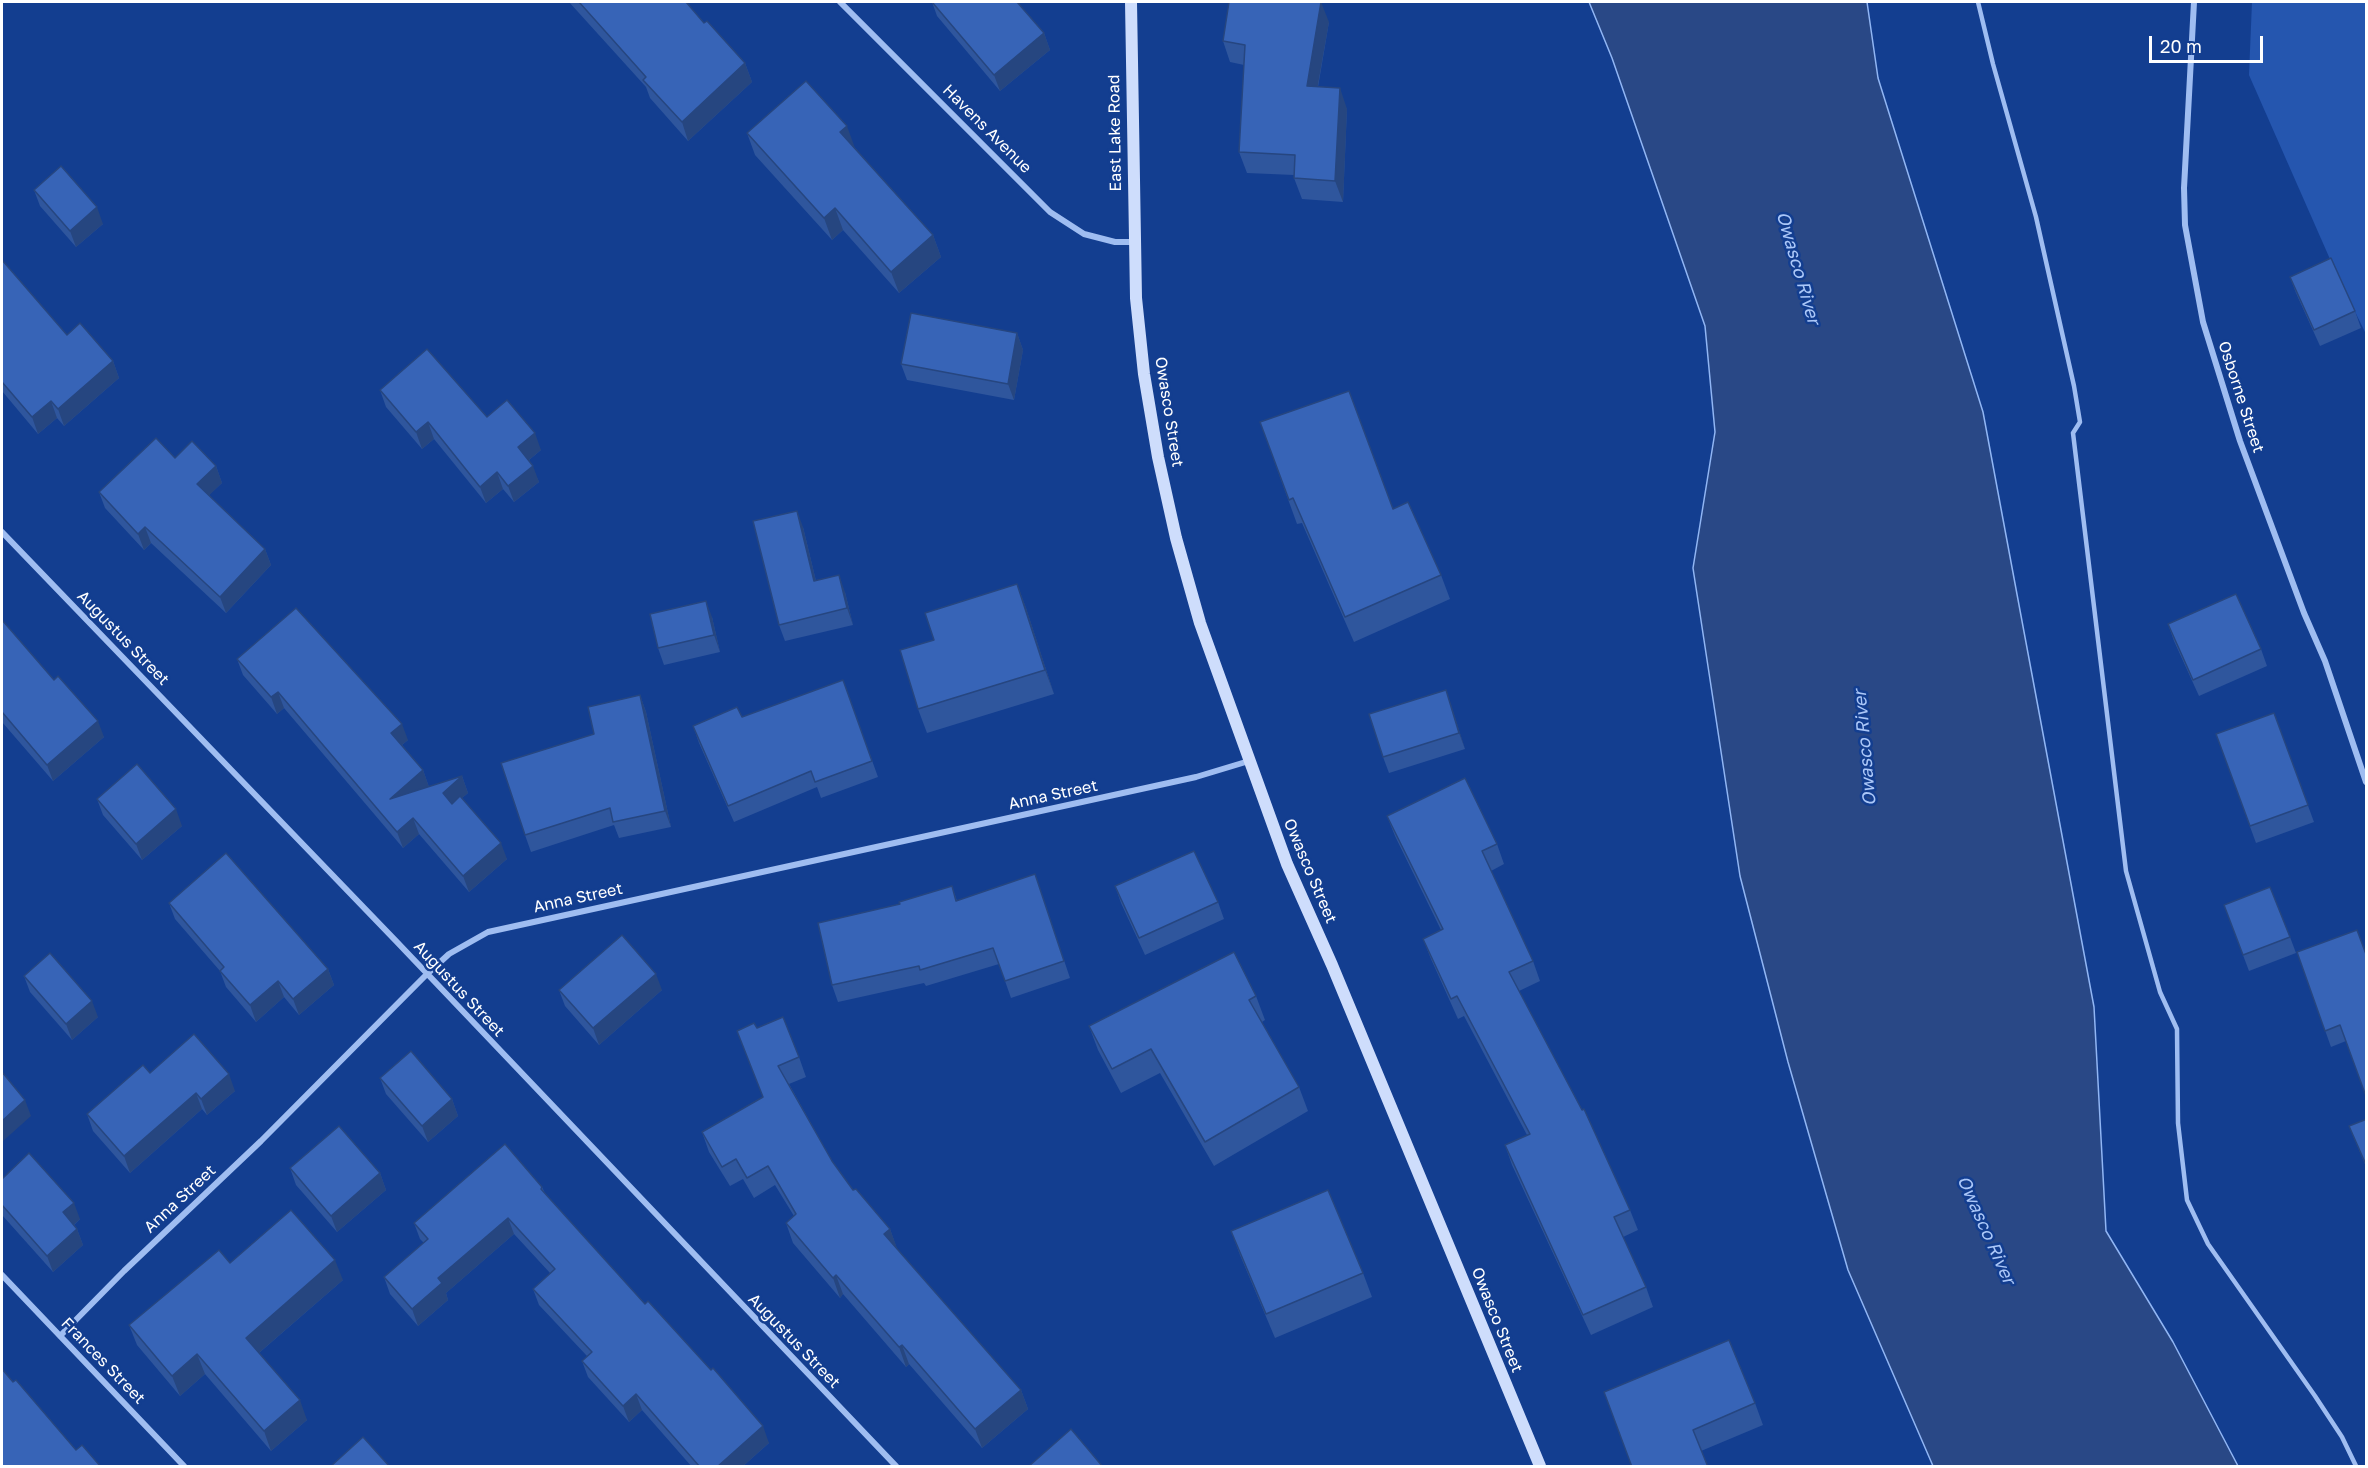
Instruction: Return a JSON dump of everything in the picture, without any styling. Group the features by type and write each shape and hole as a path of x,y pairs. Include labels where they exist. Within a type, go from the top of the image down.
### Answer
{"main road":[{"name":"East Lake Road","path":"1131,2 1135,264"},
{"name":"Owasco Street","path":"1135,264 1144,374 1174,527 1200,623 1287,864 1337,976 1540,1467"}],"street":[{"name":"Havens Avenue","path":"840,2 1050,212 1084,234 1115,242 1134,242"},
{"name":"Osborne Street","path":"2194,2 2184,188 2186,225 2203,322 2240,441 2304,613 2325,661 2367,782"},
{"name":"Augustus Street","path":"2,532 896,1467"},
{"name":"Anna Street","path":"60,1336 426,975 449,954 488,932 1196,777 1249,761"},
{"name":"Frances Street","path":"2,1275 184,1467"}],"lane":[{"path":"1978,2 2036,217 2074,386 2080,422 2073,433 2126,871 2160,992 2177,1029 2178,1123 2187,1200 2208,1244 2315,1396 2342,1437 2356,1467"}],"shaded area":[{"path":"2252,2 2366,2 2366,334 2337,275 2249,75"}],"water":[{"name":"Owasco River","path":"1589,2 1867,2 1878,78 1983,412 2094,1007 2106,1231 2173,1342 2238,1466 1933,1466 1848,1270 1788,1062 1740,876 1693,568 1715,432 1705,326 1612,58"}],"building":[{"path":"579,2 686,2 704,23 707,21 745,63 682,122 643,80 646,77"},
{"path":"932,2 1017,2 1044,33 994,75"},
{"path":"1229,2 1321,2 1307,86 1340,88 1335,181 1294,178 1295,155 1239,152 1245,45 1223,41"},
{"path":"806,81 847,126 840,132 933,235 891,272 835,208 824,218 747,133"},
{"path":"61,166 97,207 70,231 34,190"},
{"path":"2331,258 2355,311 2314,330 2290,277"},
{"path":"2,260 67,335 80,323 113,361 58,409 51,401 32,417 2,382"},
{"path":"911,313 1017,333 1008,384 901,364"},
{"path":"427,349 487,417 507,400 535,433 518,447 533,466 508,486 497,472 480,487 428,422 416,432 380,390"},
{"path":"1349,391 1393,509 1408,502 1441,575 1345,617 1293,498 1289,500 1260,422"},
{"path":"156,438 175,458 192,441 216,466 197,484 265,549 220,597 145,527 138,534 99,492"},
{"path":"797,511 814,581 839,575 847,608 779,625 753,521"},
{"path":"1017,584 1045,670 918,709 900,650 934,640 925,613"},
{"path":"2236,594 2261,649 2193,680 2168,624"},
{"path":"706,601 714,635 658,648 650,614"},
{"path":"296,608 402,724 391,733 423,770 390,799 462,776 443,793 452,804 460,796 501,843 463,876 413,818 397,832 278,692 271,697 237,659"},
{"path":"2,620 54,680 58,676 98,721 47,765 2,712"},
{"path":"843,680 872,761 815,782 811,771 728,806 693,726 737,707 742,717"},
{"path":"1446,690 1459,733 1383,757 1369,714"},
{"path":"640,695 665,811 613,822 610,808 525,835 501,763 594,734 588,707"},
{"path":"2274,713 2308,805 2250,826 2216,734"},
{"path":"137,764 176,809 136,844 97,799"},
{"path":"1465,778 1497,844 1482,851 1533,961 1509,972 1582,1110 1584,1109 1630,1210 1614,1217 1646,1287 1583,1315 1505,1145 1530,1134 1457,996 1451,999 1423,939 1443,929 1387,816"},
{"path":"1194,851 1218,902 1139,938 1115,886"},
{"path":"226,853 328,969 293,999 278,981 250,1005 220,971 224,967 169,903"},
{"path":"1035,874 1064,961 1005,981 993,948 920,970 919,966 832,985 818,923 900,904 899,902 952,886 956,901"},
{"path":"2270,887 2290,937 2243,955 2224,905"},
{"path":"2357,930 2367,957 2367,1099 2340,1025 2325,1031 2297,952"},
{"path":"622,935 656,974 593,1028 559,990"},
{"path":"1234,952 1256,996 1249,1000 1299,1087 1205,1142 1151,1049 1112,1069 1089,1026"},
{"path":"50,953 92,1001 66,1024 24,976"},
{"path":"783,1017 799,1057 778,1066 832,1161 853,1190 856,1189 890,1229 884,1234 1021,1390 975,1429 902,1345 899,1347 836,1275 833,1278 786,1223 796,1214 768,1166 747,1178 736,1159 722,1167 702,1132 763,1097 737,1031 754,1023 757,1028"},
{"path":"194,1034 229,1074 201,1099 196,1093 124,1156 87,1114 143,1065 150,1073"},
{"path":"411,1051 452,1099 422,1126 380,1078"},
{"path":"2,1072 25,1100 2,1121"},
{"path":"2367,1119 2367,1167 2349,1126"},
{"path":"339,1126 380,1173 331,1216 290,1168"},
{"path":"505,1144 542,1187 541,1189 645,1304 648,1301 711,1370 713,1368 763,1426 717,1467 700,1467 636,1394 623,1406 582,1361 592,1352 533,1289 555,1269 508,1218 438,1278 442,1283 412,1309 384,1277 428,1239 414,1223"},
{"path":"29,1153 74,1203 63,1212 77,1229 47,1256 2,1205 2,1179"},
{"path":"1328,1190 1363,1273 1266,1314 1231,1231"},
{"path":"291,1210 335,1260 246,1338 300,1400 264,1431 197,1354 172,1376 129,1325 219,1250 230,1263"},
{"path":"1729,1340 1755,1403 1693,1430 1708,1467 1632,1467 1604,1392"},
{"path":"2,1369 13,1382 16,1380 76,1450 82,1445 101,1467 2,1467"},
{"path":"1071,1429 1103,1467 1028,1467"},
{"path":"363,1437 390,1467 330,1467"}]}
